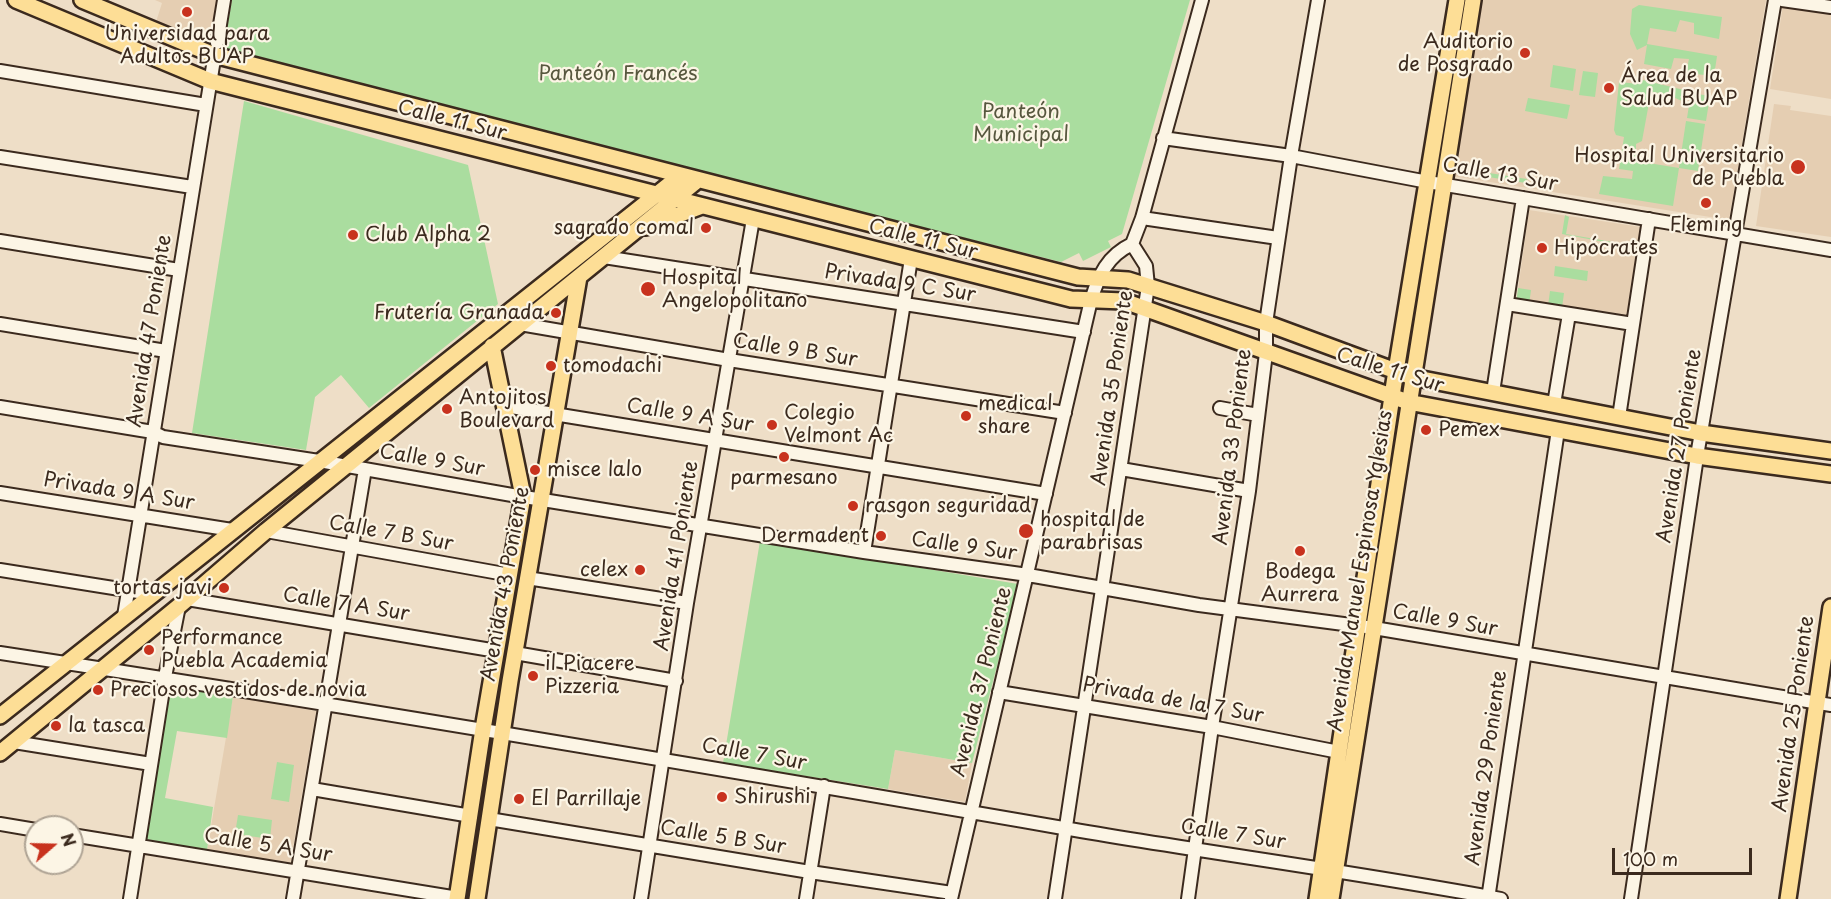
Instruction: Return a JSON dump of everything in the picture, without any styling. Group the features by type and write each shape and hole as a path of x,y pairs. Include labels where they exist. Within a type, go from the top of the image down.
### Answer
{"main road":[{"name":"Calle 11 Sur","path":"16,0 210,81 1071,299 1124,302 1143,315 1166,316 1408,402 1697,456 1831,474"},
{"name":"Calle 11 Sur","path":"82,0 215,50 698,180 1078,277 1128,280 1266,322 1412,377 1701,433 1831,451"},
{"name":"Avenida Manuel Espinosa Yglesias","path":"1317,899 1328,870 1366,627 1392,397 1457,0"},
{"name":"Avenida Manuel Espinosa Yglesias","path":"1331,899 1328,870 1339,752 1366,627 1408,402 1473,0"},
{"path":"0,716 68,663 124,615 681,175"},
{"path":"7,741 103,668 266,531 698,180"},
{"path":"635,231 702,206"},
{"name":"Avenida 43 Poniente","path":"477,899 527,578 579,277"},
{"name":"Avenida 43 Poniente","path":"458,898 483,729 523,496 492,346"},
{"name":"Avenida 25 Poniente","path":"1788,899 1824,704 1831,607"},
{"path":"0,753 28,711 68,663"},
{"path":"0,727 103,668"}],"street":[{"name":"Avenida 47 Poniente","path":"124,615 156,436 166,351 224,0"},
{"path":"1132,244 1142,218 1202,0"},
{"name":"Avenida 33 Poniente","path":"1188,899 1249,491 1266,353 1266,322 1278,238 1318,0"},
{"name":"Avenida 27 Poniente","path":"1631,899 1697,456 1775,0"},
{"path":"1782,0 1831,7"},
{"path":"0,71 206,105"},
{"name":"Calle 13 Sur","path":"1163,138 1291,156 1444,185 1831,250"},
{"path":"0,157 192,187"},
{"path":"1493,392 1523,198"},
{"path":"1142,218 1278,238"},
{"name":"Avenida 41 Poniente","path":"641,899 687,603 753,219"},
{"path":"1619,417 1649,219"},
{"path":"0,241 179,270"},
{"name":"Avenida 37 Poniente","path":"951,896 1091,300 1098,278 1114,255 1132,244"},
{"name":"Avenida 35 Poniente","path":"1055,899 1148,286 1146,266 1132,244"},
{"name":"Privada 9 C Sur","path":"604,257 1084,332"},
{"path":"864,552 911,259"},
{"path":"1507,304 1633,324"},
{"path":"1554,404 1569,314"},
{"path":"0,324 166,351"},
{"name":"Calle 9 B Sur","path":"520,324 729,360 1065,413"},
{"name":"Calle 9 A Sur","path":"505,406 1047,494"},
{"name":"Calle 9 Sur","path":"0,407 156,436"},
{"path":"1220,408 1258,415"},
{"name":"Calle 9 Sur","path":"0,415 319,461 864,552 1028,575 1232,610 1366,627 1824,704"},
{"name":"Avenida 29 Poniente","path":"1488,898 1558,430"},
{"path":"293,899 365,469"},
{"path":"1121,469 1249,491"},
{"name":"Privada 9 A Sur","path":"0,492 232,531"},
{"name":"Calle 7 B Sur","path":"266,531 510,575"},
{"path":"0,570 151,594"},
{"path":"527,578 687,603"},
{"path":"130,899 165,677 183,603"},
{"name":"Calle 7 A Sur","path":"183,603 338,623 497,651"},
{"name":"Calle 7 Sur","path":"0,653 326,703 1501,899"},
{"path":"515,653 676,681"},
{"name":"Privada de la 7 Sur","path":"999,692 1212,727 1339,752"},
{"path":"7,741 150,765"},
{"path":"806,899 824,786"},
{"path":"312,789 471,816"},
{"name":"Calle 5 B Sur","path":"489,819 951,896"},
{"path":"0,824 24,828"},
{"name":"Calle 5 A Sur","path":"84,837 458,898"}],"shaded area":[{"name":"Universidad para Adultos BUAP","path":"155,0 218,0 213,31 208,44 156,22 162,3"},
{"name":"Área de la Salud BUAP","path":"1480,0 1766,0 1729,220 1452,176"},
{"path":"1783,5 1831,12 1831,99 1770,89"},
{"name":"Hospital Universitario de Puebla","path":"1774,104 1791,106 1790,110 1831,116 1831,237 1756,226"},
{"path":"1529,210 1641,227 1628,315 1622,320 1516,304"},
{"path":"233,696 316,711 290,865 207,850"},
{"path":"895,750 972,763 965,802 888,789"}],"green space":[{"name":"Panteón Municipal","path":"232,0 1190,0 1122,234 1108,241 1111,247 1083,261 1079,253 1061,262 673,165 239,52 236,58 223,51"},
{"path":"1639,5 1722,17 1719,39 1694,34 1694,23 1680,20 1676,32 1650,28 1647,44 1717,56 1714,76 1686,73 1689,59 1674,58 1671,69 1644,64 1647,45 1637,50 1630,34 1632,9"},
{"path":"1553,65 1576,69 1573,91 1550,87"},
{"path":"1583,71 1598,73 1595,97 1579,95"},
{"path":"1643,80 1684,90 1682,101 1666,94 1651,92 1642,141 1636,144 1636,161 1679,168 1673,206 1599,194 1603,176 1632,179 1633,171 1619,169 1624,137 1616,135 1614,130 1619,82 1639,84"},
{"path":"1691,93 1710,96 1706,121 1687,118"},
{"path":"1528,98 1570,105 1567,119 1525,111"},
{"name":"Club Alpha 2","path":"244,101 468,165 498,304 369,408 341,375 315,397 306,450 192,433"},
{"path":"1686,121 1705,124 1698,171 1679,168"},
{"path":"1483,172 1527,179 1526,183 1482,176"},
{"path":"1565,215 1569,217 1566,234 1636,246 1636,248 1562,234"},
{"path":"1555,266 1588,271 1587,281 1554,276"},
{"path":"1518,288 1531,290 1529,305 1516,304"},
{"path":"1550,291 1564,293 1562,308 1548,306"},
{"path":"760,541 1018,584 972,763 895,750 888,789 723,763"},
{"path":"171,684 233,696 227,738 177,731 165,798 213,807 207,850 145,839 165,687"},
{"path":"277,762 294,765 289,802 271,799"},
{"path":"238,815 272,820 270,839 235,834"}],"place":[{"name":"Universidad para Adultos BUAP","path":"187,12"},
{"name":"Auditorio de Posgrado","path":"1525,53"},
{"name":"Área de la Salud BUAP","path":"1609,88"},
{"name":"Hospital Universitario de Puebla","path":"1798,167"},
{"name":"Fleming","path":"1706,203"},
{"name":"sagrado comal","path":"706,228"},
{"name":"Club Alpha 2","path":"353,235"},
{"name":"Hipócrates","path":"1542,248"},
{"name":"Hospital Angelopolitano","path":"648,289"},
{"name":"Frutería Granada","path":"556,313"},
{"name":"tomodachi","path":"551,366"},
{"name":"Antojitos Boulevard","path":"447,409"},
{"name":"medical share","path":"966,416"},
{"name":"Colegio Velmont Ac","path":"772,425"},
{"name":"Pemex","path":"1426,430"},
{"name":"parmesano","path":"784,457"},
{"name":"misce lalo","path":"535,470"},
{"name":"rasgon seguridad","path":"853,506"},
{"name":"hospital de parabrisas","path":"1026,531"},
{"name":"Dermadent","path":"881,536"},
{"name":"Bodega Aurrera","path":"1300,551"},
{"name":"celex","path":"640,570"},
{"name":"tortas javi","path":"224,588"},
{"name":"Performance Puebla Academia","path":"149,650"},
{"name":"il Piacere Pizzeria","path":"533,676"},
{"name":"Preciosos vestidos de novia","path":"98,690"},
{"name":"la tasca","path":"56,726"},
{"name":"Shirushi","path":"722,797"},
{"name":"El Parrillaje","path":"519,799"}],"park label":[{"name":"Panteón Francés","path":"618,74"}]}
